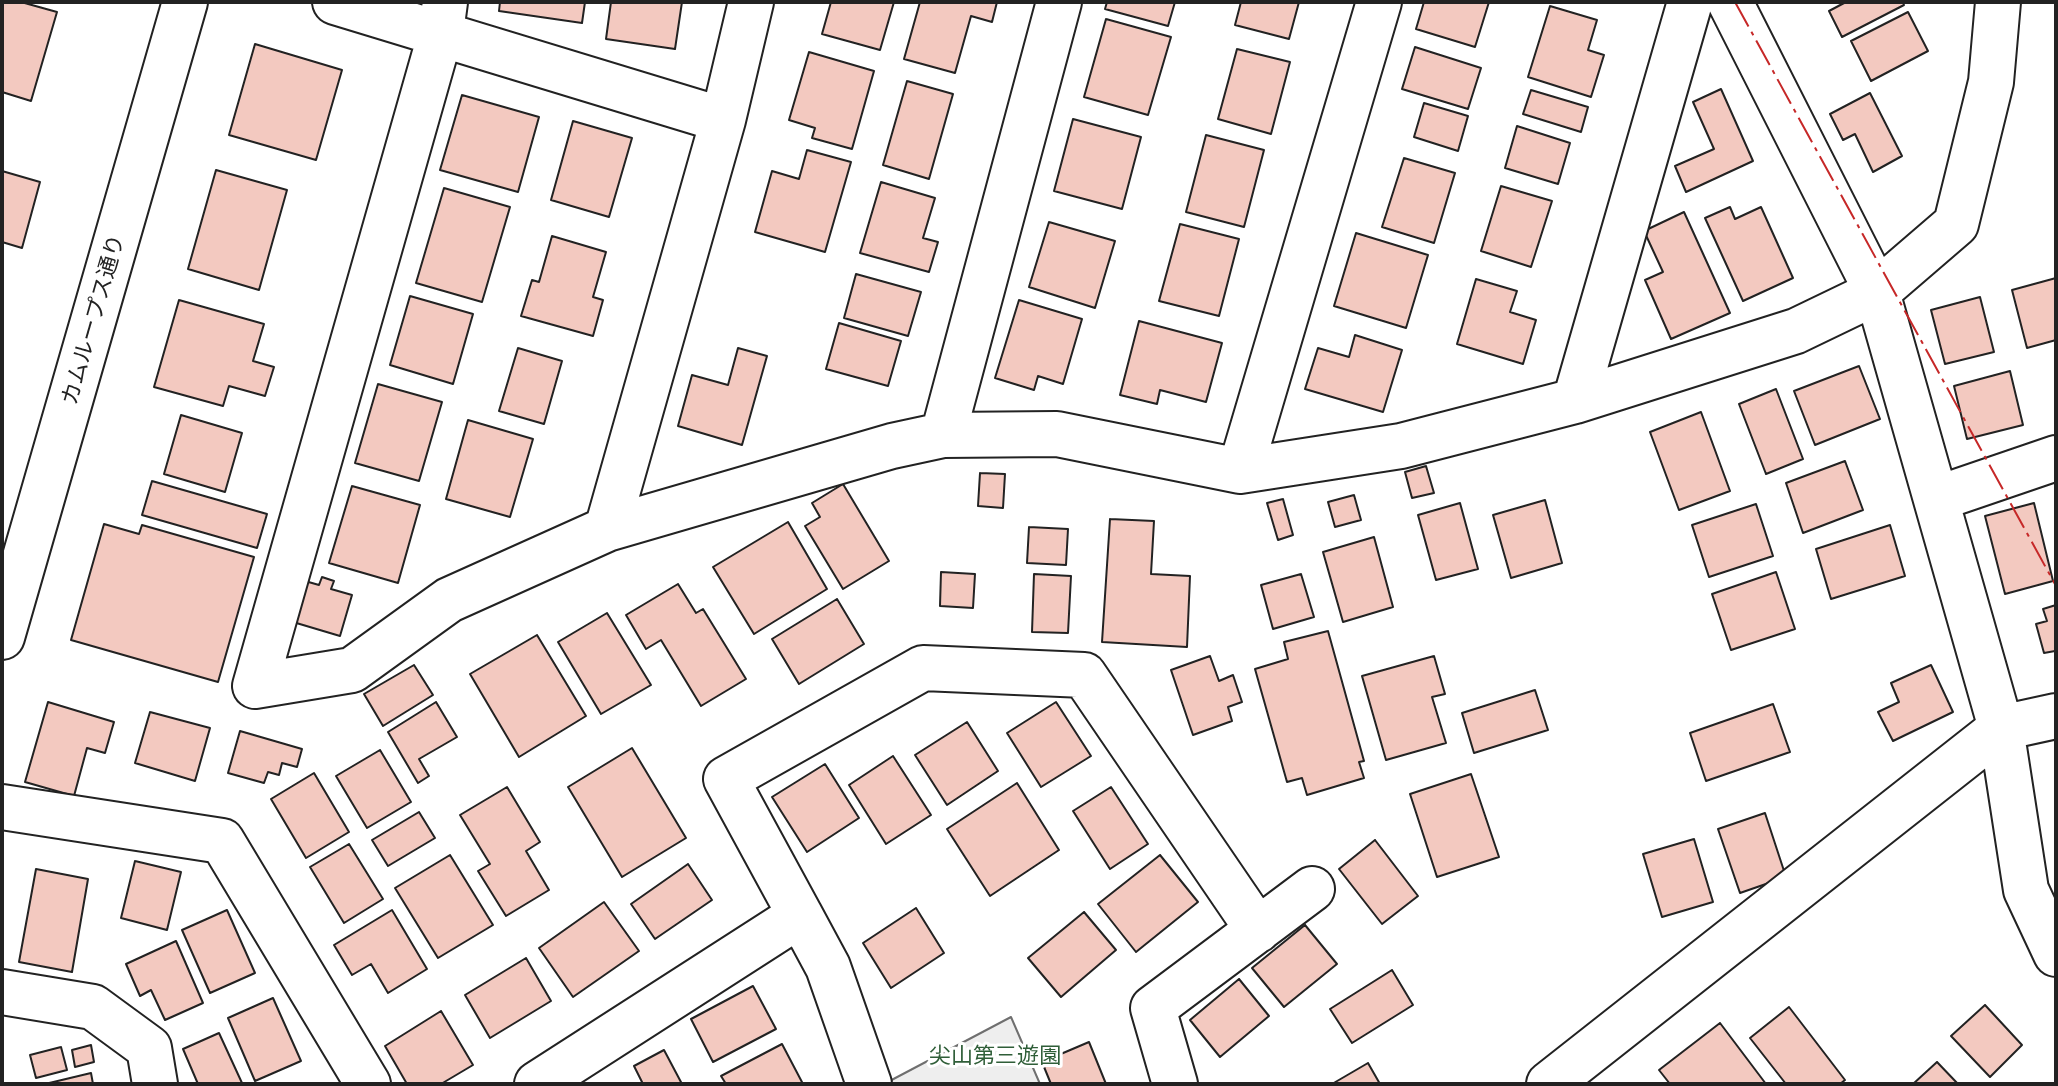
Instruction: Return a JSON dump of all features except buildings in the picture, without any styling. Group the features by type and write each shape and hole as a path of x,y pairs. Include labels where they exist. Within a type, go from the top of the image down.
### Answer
{"street":[{"name":"カムループス通り","path":"2,637 185,2"},
{"path":"335,2 443,17 723,120"},
{"path":"607,529 723,120 751,2"},
{"path":"943,435 1059,2"},
{"path":"1240,471 1379,2"},
{"path":"1575,401 1690,2"},
{"path":"1730,2 1877,292 2001,728 2026,890 2056,954"},
{"path":"443,17 255,686 352,670 449,600 607,529 892,446 943,435 1057,434 1240,471 1401,446 1575,401 1796,331 1877,292 1956,224 1991,82 1998,2"},
{"path":"1936,499 2056,458"},
{"path":"869,1084 828,967 726,779 923,668 1084,675 1258,930"},
{"path":"1549,1084 2001,728 2056,716"},
{"path":"2,807 222,841 368,1084"},
{"path":"1175,1084 1153,1008 1312,889"},
{"path":"537,1084 800,915"},
{"path":"2,992 93,1007 149,1048 155,1084"}],"green space":[{"name":"尖山第三遊園","path":"1011,1017 1040,1084 884,1084"}],"power":[{"path":"1735,2 2056,586"}]}
